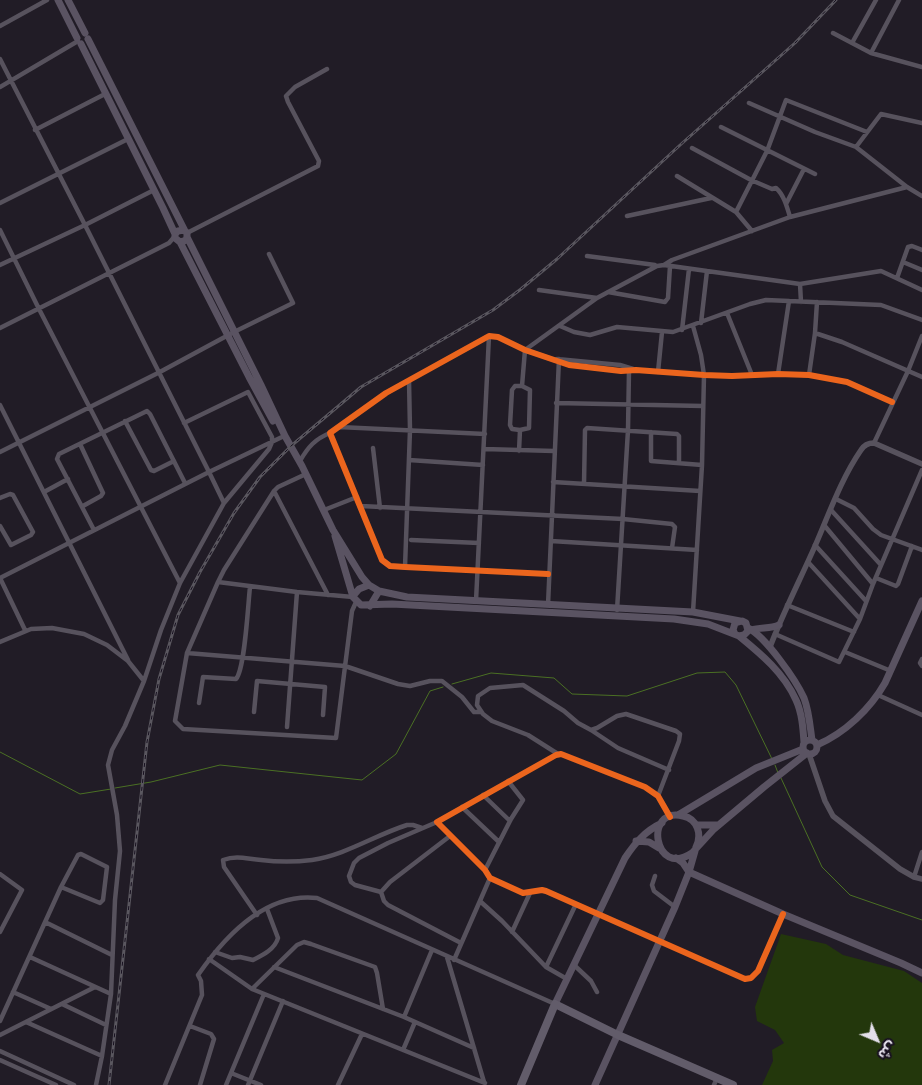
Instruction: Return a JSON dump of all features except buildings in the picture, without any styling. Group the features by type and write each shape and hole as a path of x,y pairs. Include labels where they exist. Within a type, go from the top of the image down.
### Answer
{"main road":[{"path":"58,0 177,238 231,334 296,464 306,474"},
{"path":"68,0 187,234 231,334"},
{"path":"78,41 85,43 86,36"},
{"path":"177,238 180,230 187,234"},
{"path":"177,238 184,241 187,234"},
{"path":"258,387 300,461 324,510 333,530 354,598 361,605 392,604 617,612 692,612 740,621 746,623 750,629 763,638 797,685 803,698 808,712 815,751 806,750 756,768 678,815 670,817 651,828 636,841 625,858 555,1004 521,1085"},
{"path":"333,530 362,577 369,585 380,591 407,597 548,605 696,621 737,635 771,664 797,700 802,719 806,750"},
{"path":"354,598 359,589 369,585"},
{"path":"370,606 380,591"},
{"path":"676,858 688,855 718,825 799,760 806,750 808,740 814,743 827,741 859,716 878,695 922,602"},
{"path":"737,635 733,627 735,623 740,621"},
{"path":"737,635 758,627 772,628 779,625"},
{"path":"678,815 686,817 696,825 718,825"},
{"path":"661,849 657,836 662,823"},
{"path":"595,1085 689,872 699,839 696,825"},
{"path":"636,841 649,842 661,849 668,855 676,858 689,872 922,973"},
{"path":"555,1004 715,1081 733,1085"}],"street":[{"path":"0,26 47,0"},
{"path":"852,43 876,0"},
{"path":"870,53 899,0"},
{"path":"833,33 870,53 922,67"},
{"path":"0,87 78,41"},
{"path":"0,59 224,503"},
{"path":"187,234 318,166 320,161 286,96 295,87 327,69"},
{"path":"36,130 105,94"},
{"path":"736,212 767,150 786,100 867,132"},
{"path":"749,104 856,147 907,187 922,196"},
{"path":"856,147 882,113 922,123"},
{"path":"722,127 815,174"},
{"path":"0,203 128,139"},
{"path":"692,148 751,180 772,189 776,188 780,191 790,217"},
{"path":"786,204 804,168"},
{"path":"677,176 736,212 752,231"},
{"path":"525,350 597,298 657,266 790,217 907,187"},
{"path":"0,265 154,190"},
{"path":"627,216 711,198"},
{"path":"0,230 180,583"},
{"path":"0,328 177,238"},
{"path":"897,278 910,246 922,250"},
{"path":"0,452 293,303 269,254"},
{"path":"587,256 657,266"},
{"path":"903,262 922,270"},
{"path":"664,264 800,284 878,271 922,290"},
{"path":"608,292 665,302 668,298 670,266"},
{"path":"682,330 689,269"},
{"path":"701,323 707,271"},
{"path":"800,284 801,302"},
{"path":"539,290 597,298"},
{"path":"560,326 574,332 590,335 617,327 673,332 760,301 881,305 922,320"},
{"path":"778,374 789,301"},
{"path":"809,375 817,302"},
{"path":"727,313 752,375"},
{"path":"692,612 702,465 704,375 702,355 693,326"},
{"path":"658,372 662,332"},
{"path":"815,333 842,342 922,377"},
{"path":"476,601 489,336"},
{"path":"300,461 312,443 320,437 330,433 369,405 409,380 489,336 498,337 525,350 559,360 569,365 598,369 704,375 809,375 847,382 892,402"},
{"path":"874,443 908,371 922,336"},
{"path":"522,386 525,350"},
{"path":"548,605 559,360"},
{"path":"617,612 623,519 623,486 628,430 629,370"},
{"path":"405,567 410,430 409,380"},
{"path":"515,386 522,386 530,390 529,429 520,430 511,428 510,425 512,390 515,386"},
{"path":"184,423 258,387"},
{"path":"96,1085 102,1056 110,994 115,900 120,851 120,832 108,774 109,758 144,681 161,630 180,583 224,503 269,449 272,442 272,437 248,392"},
{"path":"556,403 703,406"},
{"path":"0,405 128,662"},
{"path":"94,530 56,456 125,421 149,412 185,483"},
{"path":"125,421 151,470 174,461"},
{"path":"338,427 485,434"},
{"path":"584,484 586,428 679,435 679,463"},
{"path":"519,451 520,430"},
{"path":"651,432 651,461 702,465"},
{"path":"330,433 382,560 390,566 548,574"},
{"path":"25,630 0,578 185,483 282,437"},
{"path":"770,648 787,605 836,498 861,450 868,444 874,443 922,464"},
{"path":"80,444 103,492 101,496 83,506"},
{"path":"373,448 380,508"},
{"path":"484,449 554,451"},
{"path":"409,460 484,465"},
{"path":"775,634 837,662 841,660 922,470"},
{"path":"218,582 354,598 336,738 183,729 175,721 187,653 218,582 224,570 274,491 278,487 306,474"},
{"path":"44,492 68,479"},
{"path":"553,482 700,491"},
{"path":"0,491 1,497 13,495 33,532 10,545 0,526"},
{"path":"274,491 328,595"},
{"path":"324,510 357,497"},
{"path":"836,498 854,508 873,529 885,538 922,550"},
{"path":"361,506 623,519 673,524 675,527 672,548"},
{"path":"831,510 881,565"},
{"path":"824,526 873,584"},
{"path":"411,540 479,544"},
{"path":"551,541 696,550"},
{"path":"815,545 866,601"},
{"path":"876,578 896,586 912,546"},
{"path":"808,562 860,619"},
{"path":"199,703 203,677 236,679 239,676 250,586"},
{"path":"287,727 297,592"},
{"path":"787,605 854,632"},
{"path":"0,642 25,630 52,628 84,634 107,646 128,662 144,681"},
{"path":"845,652 891,671"},
{"path":"187,653 345,666 398,684 410,686 430,681 442,681 462,697 474,712 481,712"},
{"path":"922,659 920,663 922,666"},
{"path":"254,712 257,681 325,686 323,715"},
{"path":"669,770 618,748 578,723 564,711 523,684 490,688 480,694 476,702 481,712 492,721 528,735 558,754 566,755 645,787 658,796 670,817"},
{"path":"878,695 922,715"},
{"path":"591,730 617,716 626,714 680,734 669,770 658,796"},
{"path":"806,750 832,816 895,866 914,877 922,879"},
{"path":"381,892 351,882 349,876 354,863 359,858 437,822 558,754"},
{"path":"485,870 523,800 508,782"},
{"path":"483,795 510,821"},
{"path":"462,807 499,842"},
{"path":"437,822 485,870 490,878 523,892 546,891 745,979 751,978 758,971 783,914"},
{"path":"257,915 224,867 224,860 232,857 245,857 260,860 312,860 350,849 407,825 415,825 422,828"},
{"path":"381,892 390,882 450,836"},
{"path":"914,877 922,852"},
{"path":"0,1021 61,887 80,854 106,866 102,900 100,902 61,887"},
{"path":"0,874 22,890 0,932"},
{"path":"655,876 652,885 654,891 675,907"},
{"path":"454,960 490,878"},
{"path":"381,892 384,901 388,905 462,943"},
{"path":"512,932 530,893"},
{"path":"165,1085 202,995 201,982 198,975 209,959 237,928 287,899 317,898 555,1004"},
{"path":"481,902 546,967 567,979"},
{"path":"546,967 576,904"},
{"path":"215,952 232,958 240,957 253,960 272,948 278,938 267,909"},
{"path":"45,922 112,955"},
{"path":"252,989 293,948 304,942 370,965 376,969 383,1009"},
{"path":"404,1017 432,950"},
{"path":"30,957 110,994"},
{"path":"447,957 485,1084"},
{"path":"209,959 252,989 485,1084"},
{"path":"574,965 591,981 597,992"},
{"path":"274,967 404,1017 474,1048"},
{"path":"0,1034 95,987"},
{"path":"13,992 51,1009"},
{"path":"226,1085 264,994"},
{"path":"249,1083 283,1002"},
{"path":"62,1004 106,1025"},
{"path":"26,1022 102,1056"},
{"path":"403,1050 415,1022"},
{"path":"190,1026 212,1034 214,1039 200,1085"},
{"path":"338,1085 362,1034"},
{"path":"0,1050 74,1085"},
{"path":"0,1060 56,1085"},
{"path":"231,1073 249,1083 260,1085"}],"green space":[{"path":"781,934 826,944 843,955 904,971 922,983 922,1085 762,1085 773,1061 772,1050 784,1043 775,1030 757,1021 755,1007"}],"waterway":[{"path":"452,684 491,673 554,678 572,694 627,696 697,673 725,672 736,685 772,759"},
{"path":"115,788 151,782 220,765 362,780 396,754 430,691 443,687"},
{"path":"0,752 80,794 111,789"},
{"path":"775,765 778,773"},
{"path":"781,778 822,867 850,895 922,920"}],"railway":[{"path":"109,1085 147,742 159,679 178,615 234,513 260,477 291,446 361,387 493,310 557,259 679,146 795,43 836,0"}],"cycle path":[{"path":"548,574 390,566 382,560 330,433 386,393 489,336 498,337 525,350 569,365 621,371 636,370 704,375 809,375 847,382 892,402"},
{"path":"670,817 658,796 645,787 561,754 556,755 437,822 485,870 490,878 523,893 546,891 745,979 751,978 758,971 783,914"}]}
